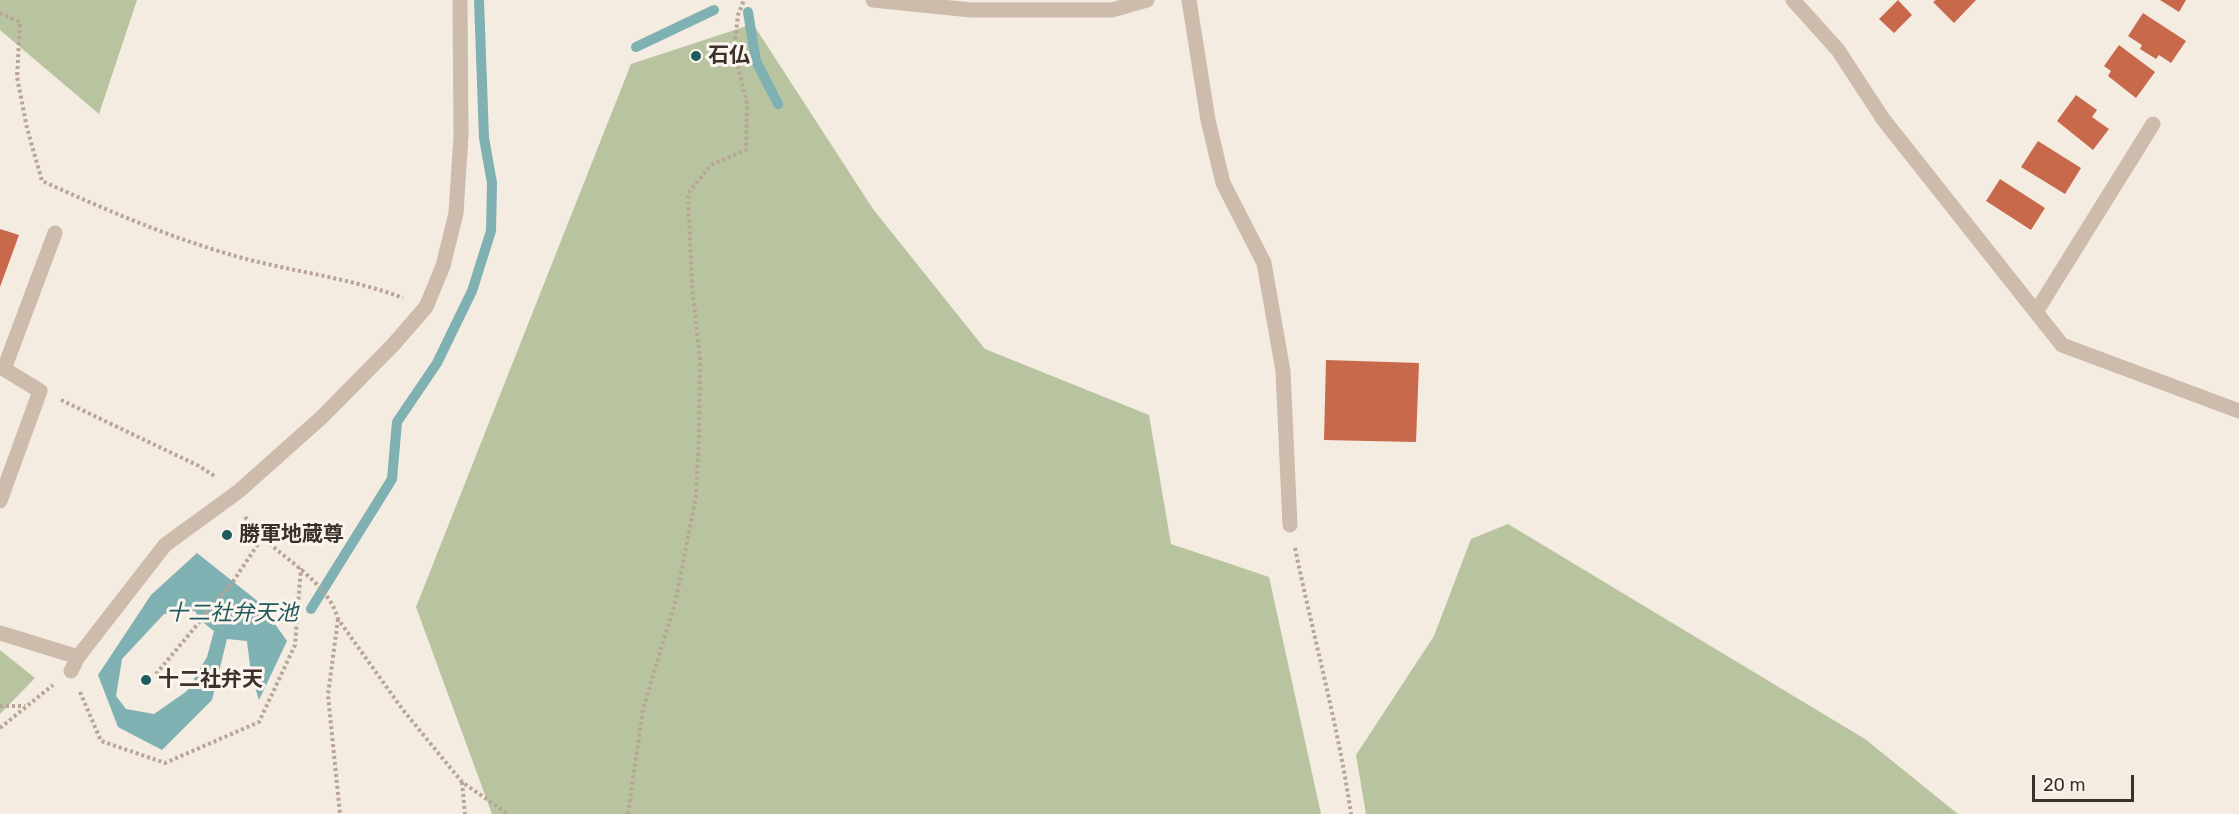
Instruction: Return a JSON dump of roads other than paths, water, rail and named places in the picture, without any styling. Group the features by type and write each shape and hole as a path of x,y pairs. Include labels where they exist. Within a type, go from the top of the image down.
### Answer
{"street":[{"path":"0,633 75,664 165,545 229,499 322,417 393,345 426,307 443,266 456,213 461,136 460,0"},
{"path":"873,0 983,10 1112,10 1147,0"},
{"path":"1189,0 1208,120 1223,183 1264,264 1283,371 1290,525"},
{"path":"1793,0 1838,50 1883,118 2062,345 2239,411"},
{"path":"2036,312 2153,124"},
{"path":"0,501 40,392 4,369 55,233"}],"water":[{"name":"十二社弁天池","path":"197,553 260,603 287,641 259,700 251,674 247,641 227,639 212,700 162,750 118,727 98,675 151,595","holes":["195,611 200,620 214,631 207,657 187,691 154,714 126,709 116,696 122,659 164,614"]}],"waterway":[{"path":"311,609 392,479 397,422 437,363 472,291 491,231 492,183 484,138 479,0"},
{"path":"636,47 714,10"},
{"path":"748,12 756,61 778,104"}],"place":[{"name":"石仏","path":"696,56"},
{"name":"勝軍地蔵尊","path":"227,535"},
{"name":"十二社弁天","path":"146,680"}]}
